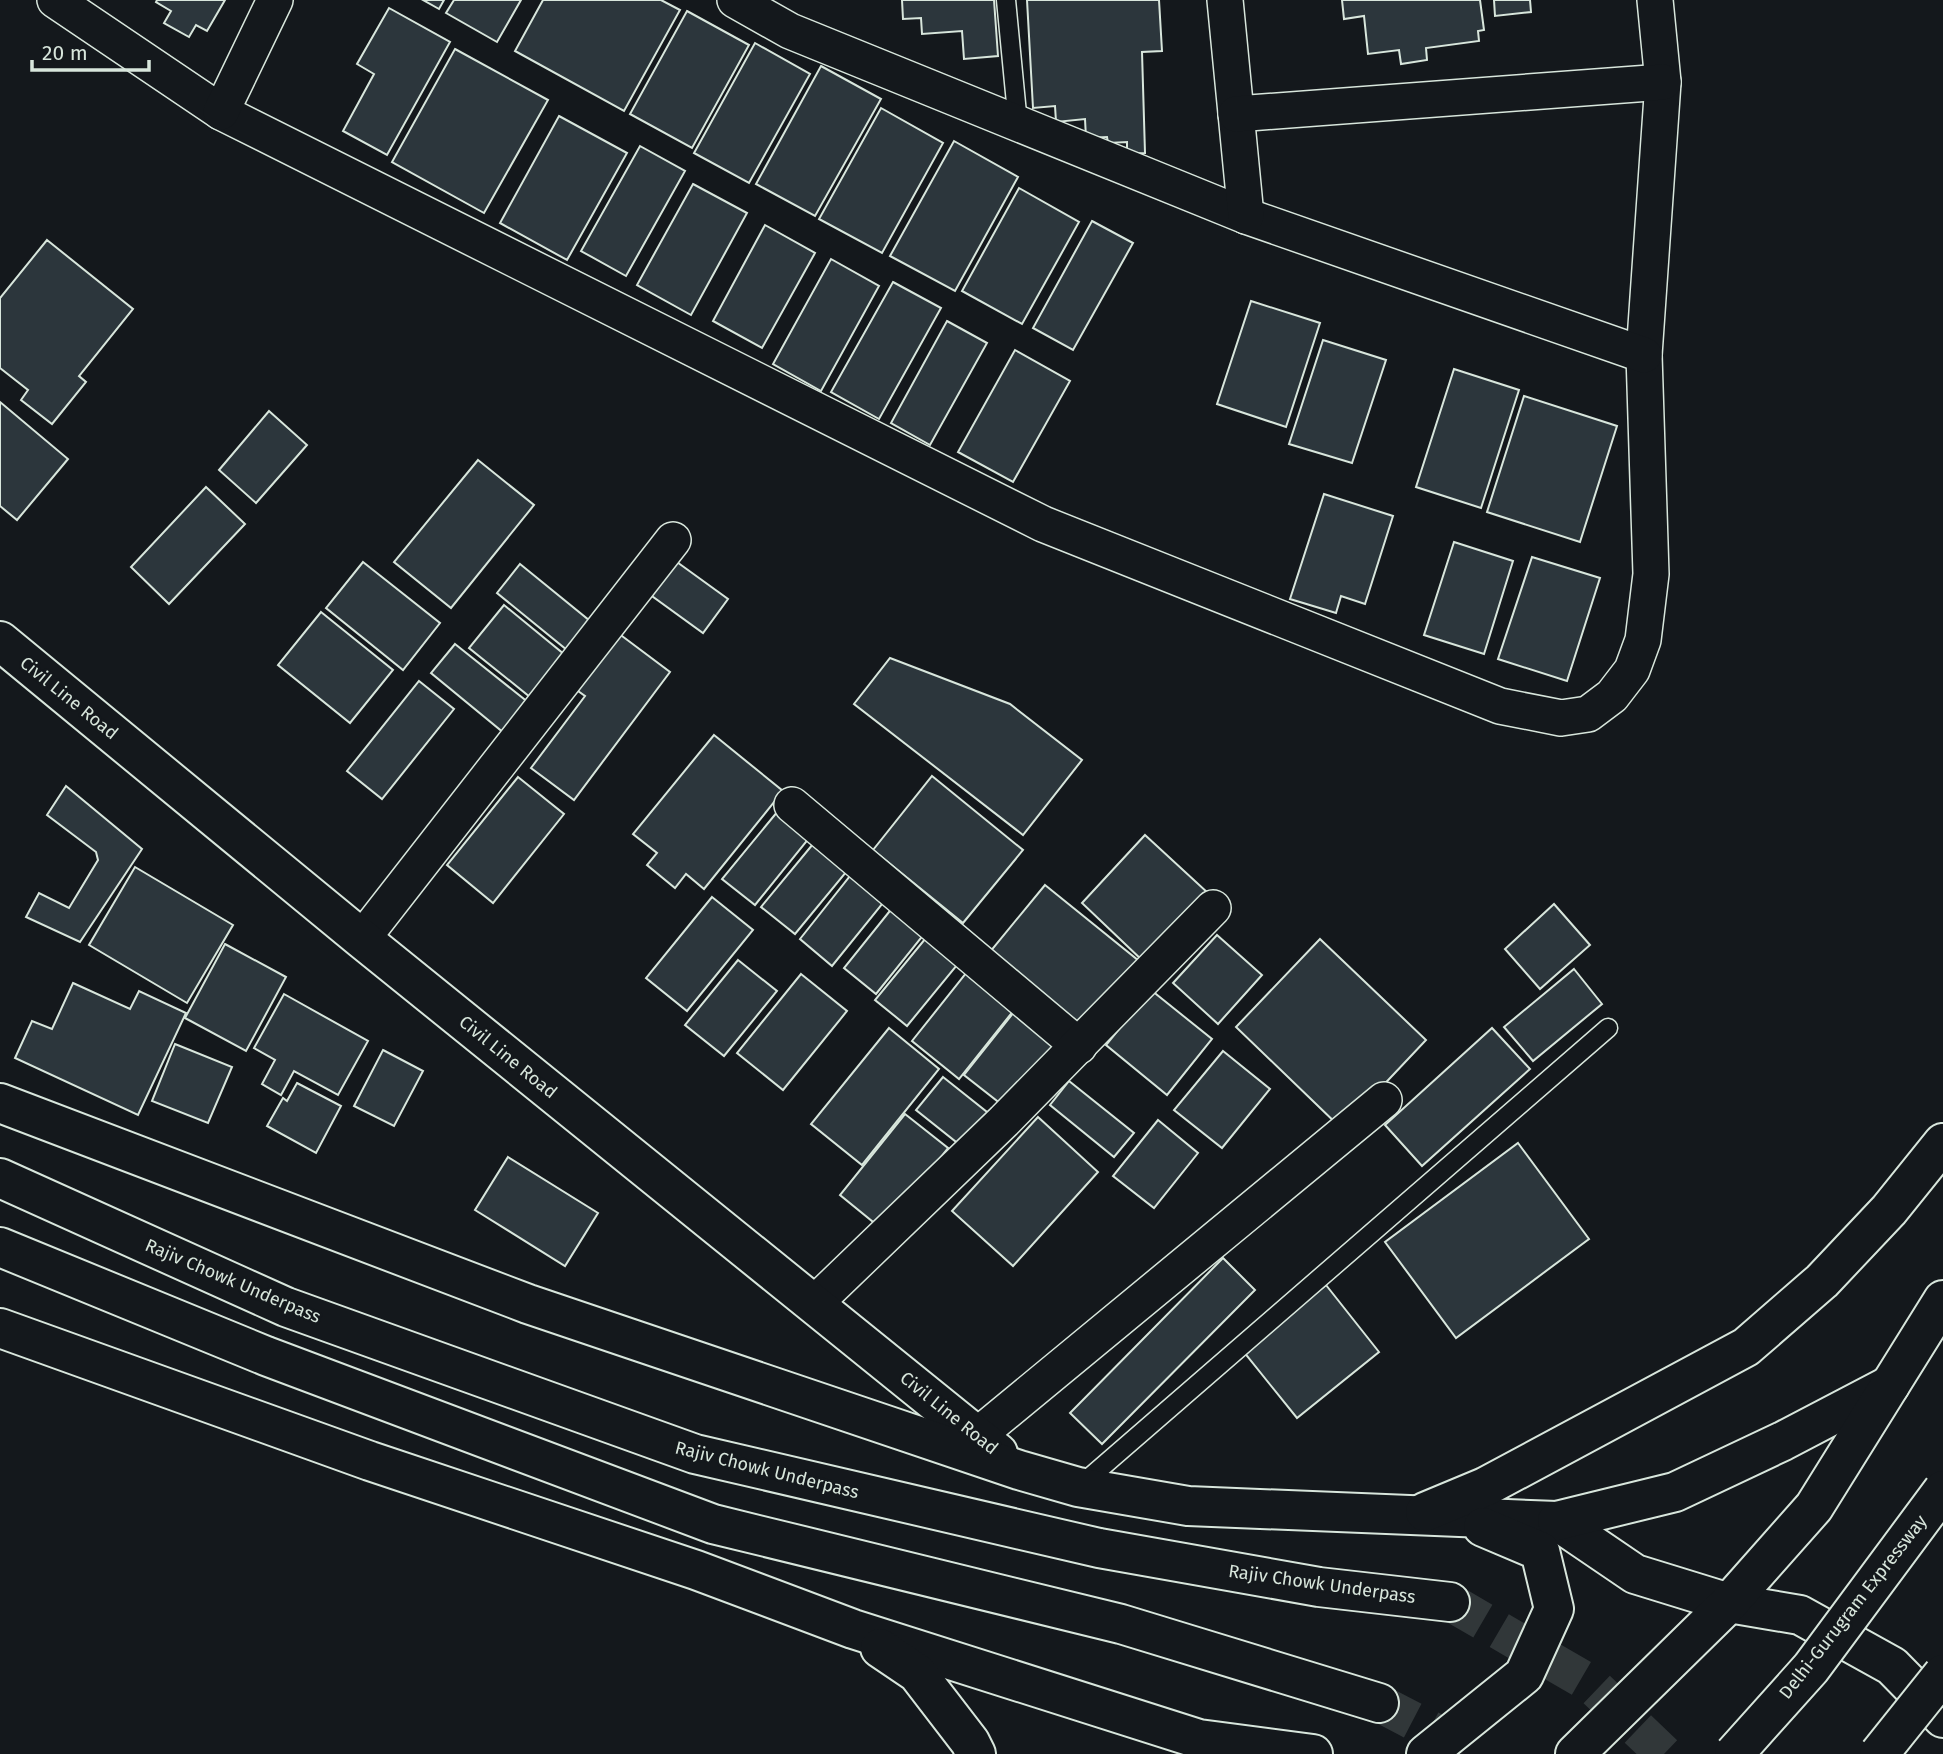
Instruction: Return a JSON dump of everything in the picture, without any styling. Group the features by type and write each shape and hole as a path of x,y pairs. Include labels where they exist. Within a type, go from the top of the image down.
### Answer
{"main road":[{"name":"Civil Line Road","path":"0,641 362,939 1019,1470"},
{"path":"0,1103 528,1304 1019,1470 1078,1487 1188,1506 1557,1521 1675,1492 1783,1441 1890,1384"},
{"path":"1414,1516 1485,1487 1746,1347 1822,1281 1889,1210 1943,1143"},
{"name":"Rajiv Chowk Underpass","path":"0,1178 286,1307 695,1454 1099,1548 1319,1587 1450,1602"},
{"path":"0,1247 266,1356 713,1524 1121,1624 1379,1703"},
{"path":"1576,1754 1728,1602 1814,1507 1943,1300"},
{"path":"0,1328 370,1461 696,1570 853,1629 1199,1739 1313,1754"},
{"name":"Delhi-Gurugram Expressway","path":"1734,1754 1811,1668 1943,1490"},
{"path":"1426,1754 1524,1675 1553,1609 1540,1551 1465,1519"},
{"path":"1557,1521 1635,1574 1728,1602 1800,1615 1892,1665 1943,1718"},
{"path":"853,1629 917,1674 970,1742 976,1754"},
{"path":"1880,1754 1943,1674"}],"street":[{"path":"55,0 220,112 1043,524 1500,706 1561,718 1587,714 1612,696 1632,670 1643,640 1651,574 1644,355 1663,82 1655,0"},
{"path":"220,112 275,0"},
{"path":"735,0 790,15 1018,124 1246,216 1644,355"},
{"path":"1225,0 1246,216"},
{"path":"1236,114 1663,82"},
{"path":"362,939 673,540"},
{"path":"792,805 1079,1046"},
{"path":"814,1304 1079,1046 1213,908"},
{"path":"977,1436 1384,1100"}],"lane":[{"path":"1006,0 1018,124"},
{"path":"1078,1487 1608,1028"}],"building":[{"path":"225,0 207,31 196,25 189,37 164,23 171,11 156,2"},
{"path":"423,0 444,0 439,9"},
{"path":"454,0 521,0 497,42 446,13"},
{"path":"543,0 661,0 680,10 624,111 515,51"},
{"path":"902,0 994,0 998,56 964,59 962,31 922,34 921,18 903,19"},
{"path":"1027,0 1159,0 1162,51 1142,52 1145,153 1127,154 1127,142 1108,143 1107,137 1086,138 1085,119 1056,122 1055,106 1033,108"},
{"path":"1342,0 1480,0 1484,30 1478,31 1479,41 1426,48 1427,60 1401,64 1399,50 1368,54 1364,16 1344,19"},
{"path":"1494,0 1530,0 1531,12 1495,16"},
{"path":"389,8 450,42 387,155 343,131 374,74 357,64"},
{"path":"687,11 749,45 692,148 630,114"},
{"path":"755,43 810,74 749,183 694,153"},
{"path":"455,49 548,100 484,213 392,162"},
{"path":"821,66 881,99 815,216 756,184"},
{"path":"881,108 943,143 882,253 819,219"},
{"path":"559,116 627,153 567,260 500,223"},
{"path":"954,141 1018,177 955,291 890,256"},
{"path":"640,146 685,171 626,276 581,251"},
{"path":"693,184 747,213 691,315 637,285"},
{"path":"1019,188 1079,222 1022,324 962,291"},
{"path":"1092,221 1133,243 1073,350 1033,328"},
{"path":"765,225 815,253 762,348 713,321"},
{"path":"47,240 133,309 79,376 86,382 52,424 21,400 28,390 0,368 0,298"},
{"path":"831,259 879,286 821,391 773,364"},
{"path":"893,282 941,308 879,419 831,392"},
{"path":"1251,301 1320,323 1286,427 1217,404"},
{"path":"947,321 987,343 930,445 891,423"},
{"path":"1323,340 1386,360 1352,463 1289,444"},
{"path":"1015,350 1070,381 1013,482 958,452"},
{"path":"1454,369 1519,390 1481,508 1416,487"},
{"path":"1524,396 1617,426 1580,542 1487,512"},
{"path":"0,402 68,459 17,520 0,506"},
{"path":"269,411 307,445 256,503 219,470"},
{"path":"478,460 534,505 451,608 394,562"},
{"path":"206,487 245,524 169,604 131,567"},
{"path":"1324,494 1393,516 1365,604 1341,596 1336,613 1290,599"},
{"path":"1454,542 1513,561 1484,654 1424,635"},
{"path":"670,557 728,599 703,633 645,591"},
{"path":"1532,557 1600,578 1567,681 1498,659"},
{"path":"363,562 440,623 403,670 326,608"},
{"path":"520,564 590,621 567,650 497,593"},
{"path":"504,605 565,655 530,697 469,648"},
{"path":"321,612 393,670 350,723 278,665"},
{"path":"614,630 670,672 574,800 531,768 585,696 571,686"},
{"path":"455,644 529,703 504,733 431,673"},
{"path":"890,658 1010,704 1082,760 1023,835 854,704"},
{"path":"419,681 454,709 382,799 347,771"},
{"path":"714,735 783,791 704,889 686,874 675,888 647,865 657,853 633,834"},
{"path":"932,776 1023,850 963,923 873,850"},
{"path":"518,777 564,814 493,903 447,865"},
{"path":"66,786 142,849 80,942 26,917 39,893 69,908 98,860 96,852 47,815"},
{"path":"778,811 810,837 755,905 722,879"},
{"path":"1145,835 1208,893 1144,962 1082,903"},
{"path":"813,844 847,871 795,934 761,907"},
{"path":"135,867 233,925 187,1003 89,945"},
{"path":"850,876 883,903 832,966 800,939"},
{"path":"1045,885 1139,961 1083,1029 989,953"},
{"path":"712,897 753,930 687,1011 646,978"},
{"path":"1554,904 1590,945 1540,989 1505,949"},
{"path":"893,907 925,933 876,994 844,968"},
{"path":"930,933 962,959 907,1026 875,1000"},
{"path":"1217,935 1262,975 1218,1024 1173,983"},
{"path":"1320,939 1426,1040 1342,1129 1236,1027"},
{"path":"225,944 286,977 246,1051 185,1018"},
{"path":"738,960 777,991 724,1056 685,1025"},
{"path":"1574,969 1602,1004 1533,1061 1504,1027"},
{"path":"967,972 1014,1010 959,1079 912,1041"},
{"path":"801,974 847,1011 783,1090 737,1053"},
{"path":"73,983 130,1009 139,991 186,1013 138,1115 15,1058 32,1021 52,1029"},
{"path":"1151,990 1212,1039 1167,1095 1106,1045"},
{"path":"284,994 368,1041 338,1095 294,1071 281,1095 262,1084 275,1060 254,1048"},
{"path":"1018,1007 1065,1044 1010,1111 964,1075"},
{"path":"889,1028 939,1069 862,1165 811,1124"},
{"path":"1492,1028 1530,1069 1422,1166 1385,1125"},
{"path":"175,1044 232,1067 208,1123 152,1101"},
{"path":"383,1050 423,1071 394,1126 354,1106"},
{"path":"1223,1051 1270,1089 1222,1148 1174,1110"},
{"path":"943,1077 992,1116 965,1149 916,1110"},
{"path":"1069,1081 1134,1133 1114,1157 1050,1105"},
{"path":"297,1083 341,1106 316,1153 267,1126 283,1098 287,1101"},
{"path":"905,1114 948,1148 883,1230 840,1195"},
{"path":"1038,1117 1098,1172 1013,1266 952,1211"},
{"path":"1158,1120 1198,1153 1154,1208 1113,1176"},
{"path":"1518,1143 1589,1239 1456,1338 1385,1242"},
{"path":"508,1157 598,1213 565,1266 475,1210"},
{"path":"1223,1258 1255,1290 1102,1444 1070,1413"},
{"path":"1326,1285 1379,1352 1297,1418 1243,1351"}],"tunnel":[{"path":"1450,1602 1591,1684 1664,1754"},
{"path":"1379,1703 1477,1754"}]}
